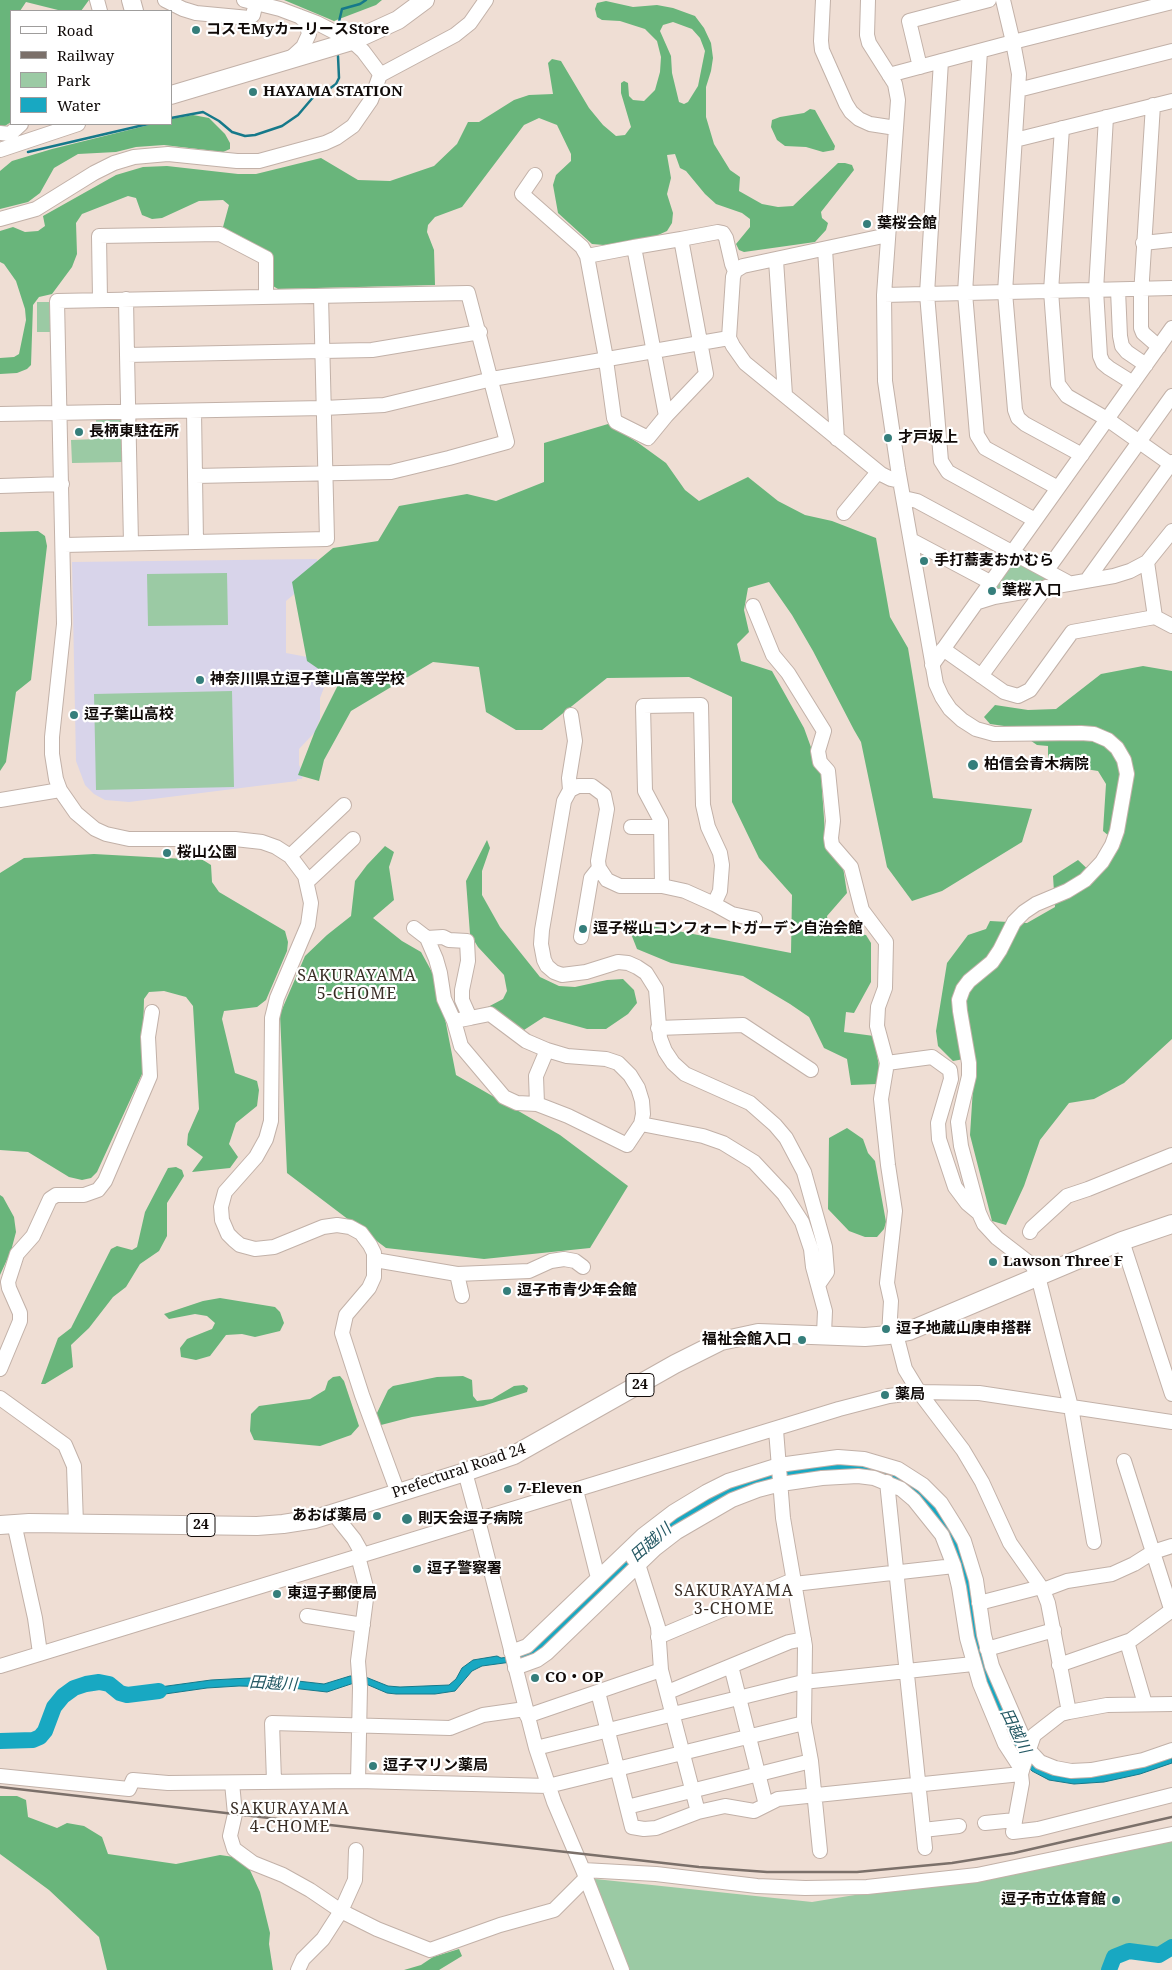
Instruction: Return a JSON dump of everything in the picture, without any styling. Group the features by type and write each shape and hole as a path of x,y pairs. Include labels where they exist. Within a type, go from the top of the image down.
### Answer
{"main road":[{"path":"172,95 352,41 398,20 425,0"},
{"name":"Prefectural Road 24","path":"7,1524 257,1526 300,1522 334,1514 495,1462 528,1448 675,1364 721,1341 758,1333 865,1337 892,1334 926,1325 1122,1241 1172,1224"}],"street":[{"path":"165,0 183,10 196,13 249,18 253,15 250,1 299,16 352,41 373,63 380,75"},
{"path":"0,219 36,209 108,165 134,157 168,154 251,162 273,158 325,143 348,130 360,118 371,100 380,75 456,35 470,23 486,0"},
{"path":"823,0 822,50 846,104 851,112 870,124 896,128"},
{"path":"868,0 867,35 869,43 889,74 897,91 884,295 885,381 900,481 936,684 942,697 962,720 976,729 994,734 1094,734 1108,740 1117,748 1124,760 1127,774 1117,832 1102,862 1084,880 1067,892 1036,904 1024,912 1014,922 992,962 968,980 960,1000 960,1011 969,1063 969,1076 960,1109 959,1135 979,1213 988,1229 1032,1265 1038,1276 1071,1407 1094,1542"},
{"path":"920,66 909,21 989,0"},
{"path":"1003,0 1019,65 1006,292 1015,410 1018,418 1025,424 1082,455"},
{"path":"889,74 1172,2"},
{"path":"286,61 307,40 309,30 306,22 299,16"},
{"path":"1018,90 1172,50"},
{"path":"980,51 965,293 977,435 985,448 1058,488"},
{"path":"941,61 927,294 941,461 948,472 1036,520"},
{"path":"1015,140 1172,100"},
{"path":"1153,105 1140,289 1141,328 1143,333 1158,347"},
{"path":"1106,117 1096,290 1100,356 1103,363 1109,368 1134,383"},
{"path":"0,134 10,134 20,125"},
{"path":"0,150 75,125"},
{"path":"1062,128 1051,291 1058,384 1067,396 1107,419 1172,464 1087,580"},
{"path":"535,175 522,194 582,247 587,256 614,418 616,422 648,438 706,374 682,239"},
{"path":"587,256 718,232 723,233 726,238 735,271"},
{"path":"100,300 99,236 220,234 266,258 266,297"},
{"path":"888,235 743,266 735,271 729,338 745,363 878,472 890,479 900,481"},
{"path":"1143,243 1172,240"},
{"path":"634,247 666,416"},
{"path":"825,249 838,439"},
{"path":"776,260 785,395"},
{"path":"884,295 1172,288"},
{"path":"1118,290 1122,346 1127,352 1146,365"},
{"path":"196,476 391,472 507,442 480,332 468,293 57,300 64,545 64,624 52,754 56,780 60,790 76,814 95,829 106,834 129,839 246,839 268,843 290,856 301,869 307,882 311,903 308,924 277,998 272,1018 272,1121 266,1139 256,1157 225,1192 221,1207 222,1220 228,1234 234,1240 240,1245 254,1249 274,1247 323,1227 337,1225 350,1227 361,1234 374,1253 374,1277 368,1288 346,1315 342,1333 359,1387 398,1494"},
{"path":"64,545 327,539 321,296"},
{"path":"126,299 131,543"},
{"path":"932,665 1172,328"},
{"path":"127,355 388,348 480,332"},
{"path":"0,414 289,409 384,405 492,379 606,361 729,338"},
{"path":"1047,570 1172,396"},
{"path":"194,411 196,542"},
{"path":"844,513 878,472"},
{"path":"0,486 62,484"},
{"path":"904,498 917,501 1070,583"},
{"path":"978,602 994,597 1114,576 1130,571 1147,562 1172,531"},
{"path":"911,540 990,582"},
{"path":"1147,562 1155,617"},
{"path":"981,676 1046,588"},
{"path":"753,606 773,655 788,673 824,731 818,751 820,762 828,771 833,821 832,845 852,867 862,910 886,942 884,988 878,1007 877,1026 887,1063 881,1099 894,1211 887,1283 891,1301 892,1334 905,1369 919,1392 963,1450 982,1482 1010,1542 1042,1588 1054,1630 1069,1712"},
{"path":"943,649 1011,695 1024,694 1030,690 1072,632 1155,617 1172,626"},
{"path":"662,886 661,827 658,815 645,791 643,706 701,705 703,805 708,827 720,853 722,865 720,891 714,904"},
{"path":"571,715 575,741 569,778 570,790 564,801 542,930 541,944 544,960 547,966 554,972 562,975 586,972 618,962 628,963 646,973 656,989 660,1038 665,1051 673,1063 684,1074 750,1103 763,1113 786,1138 804,1172 825,1247 827,1272 818,1285"},
{"path":"570,790 578,786 592,786 604,795 607,802 598,862 599,868 607,880 613,884 662,886 685,891 732,914 755,919"},
{"path":"0,800 60,790"},
{"path":"290,856 344,804"},
{"path":"631,827 661,827"},
{"path":"307,882 353,839"},
{"path":"581,937 592,878 599,868"},
{"path":"414,928 427,938 440,973 444,999 454,1021 461,1046 504,1097 517,1103 537,1104 568,1116 628,1146 641,1124 643,1114 642,1101 638,1088 618,1063 606,1059 568,1056 547,1050 526,1041 490,1014 454,1021"},
{"path":"427,938 443,936 449,940 467,941 468,962 462,990 462,1000 470,1018"},
{"path":"0,1369 20,1321 20,1313 8,1282 17,1254 33,1236 50,1199 56,1195 84,1195 98,1190 105,1181 150,1076 148,1036 152,1012"},
{"path":"658,1028 743,1025 811,1070"},
{"path":"537,1104 536,1076 547,1050"},
{"path":"887,1063 932,1057 950,1070 951,1079 938,1123 939,1139 956,1187 967,1204 979,1213"},
{"path":"641,1124 703,1136 723,1144 754,1162 784,1194 802,1222 811,1248 812,1267 825,1311 824,1334"},
{"path":"1030,1232 1067,1196 1172,1155"},
{"path":"1122,1241 1172,1394"},
{"path":"375,1260 457,1274 529,1271 551,1260 564,1259 574,1261 583,1267"},
{"path":"457,1274 462,1296"},
{"path":"0,1666 872,1400 919,1392 979,1393 1172,1422"},
{"path":"0,1398 64,1445 74,1466 76,1524"},
{"path":"776,1430 783,1518 804,1639 804,1723 811,1762 820,1851"},
{"path":"513,1659 536,1660 546,1653 638,1563 677,1532 706,1514 780,1475 838,1457 864,1459 898,1469 923,1485 940,1503 956,1527 964,1541 971,1564 987,1649 997,1677 1028,1750 1040,1762 1055,1768 1072,1771 1113,1767 1172,1750"},
{"path":"1059,1665 1127,1642 1172,1611 1124,1461"},
{"path":"464,1472 478,1520 526,1713 548,1786 622,1970"},
{"path":"513,1659 626,1552 673,1512 728,1481 780,1475 858,1476 887,1482 901,1489 914,1500 942,1535 954,1566 973,1664 1005,1744 1022,1769"},
{"path":"887,1482 925,1848"},
{"path":"576,1490 598,1578"},
{"path":"334,1514 354,1539 360,1556 367,1591 358,1672 360,1687 358,1781"},
{"path":"7,1524 35,1618 40,1653"},
{"path":"979,1603 1067,1581 1112,1574 1134,1564 1153,1552 1172,1546"},
{"path":"626,1552 638,1563 658,1627 661,1670 698,1812"},
{"path":"658,1637 793,1582 954,1566"},
{"path":"306,1616 363,1625"},
{"path":"987,1649 1054,1630"},
{"path":"668,1692 789,1642 804,1639"},
{"path":"1127,1642 1145,1704"},
{"path":"536,1748 803,1682 973,1664"},
{"path":"731,1666 766,1804"},
{"path":"274,1781 272,1723 450,1728 483,1715 526,1713 598,1692 661,1670"},
{"path":"598,1692 632,1827 656,1828 698,1812 725,1806 754,1811 778,1799 918,1784 1022,1769"},
{"path":"1172,1704 1107,1705 1069,1712 1061,1714 1038,1730 1034,1734 1022,1769 1022,1782 1013,1832 1038,1829 1172,1795"},
{"path":"0,1776 129,1789 133,1780 168,1783 358,1781 548,1786 804,1723"},
{"path":"627,1807 811,1762"},
{"path":"232,1783 235,1814 230,1836 234,1849 253,1863 283,1875 310,1890 341,1911 384,1932 430,1950 500,1925 554,1910 585,1874 656,1874 757,1886 806,1888 867,1887 977,1875 1172,1834"},
{"path":"986,1824 1015,1820"},
{"path":"924,1830 959,1826"},
{"path":"298,1970 303,1959 323,1939 341,1911 355,1880 356,1850"}],"shaded area":[{"name":"神奈川県立逗子葉山高等学校","path":"317,559 320,572 286,601 286,653 334,662 320,698 320,719 315,732 299,749 299,765 303,773 302,779 129,802 105,800 94,794 85,785 76,761 72,562"}],"green space":[{"path":"0,0 89,0 82,10 58,10 26,2 21,10 10,10 10,123 5,126 0,126"},
{"path":"284,0 382,0 376,5 334,21"},
{"path":"606,1 633,7 657,5 673,8 695,16 704,28 711,43 713,58 706,87 706,117 714,144 730,170 740,177 739,191 762,204 778,207 793,206 838,163 852,165 854,170 821,212 822,218 828,223 826,230 815,242 744,252 739,250 736,244 750,227 750,219 742,213 716,204 686,171 680,168 675,154 667,155 671,178 667,194 673,213 672,223 667,231 656,236 604,245 592,244 558,213 553,185 556,175 571,161 571,154 557,125 539,118 524,125 462,207 435,217 428,225 427,232 434,250 435,285 278,289 273,286 272,256 266,250 223,227 229,205 223,200 199,201 162,218 152,219 142,215 136,198 128,196 82,214 76,223 77,254 72,267 52,294 39,297 33,305 31,365 17,373 0,374 0,358 14,357 19,354 26,320 25,309 16,281 4,264 0,262 0,231 13,227 25,232 38,231 45,226 43,216 116,175 143,167 167,166 238,174 256,174 321,158 358,180 390,181 434,166 457,144 468,122 479,122 514,100 529,95 553,94 548,63 552,59 561,61 589,108 603,125 616,136 625,135 631,127 621,93 621,83 624,81 628,83 629,96 633,100 644,101 655,90 660,72 661,57 657,41 645,29 620,21 602,20 597,17 595,9 597,3","holes":["673,22 692,29 700,38 705,51 698,86 688,102 684,104 679,102 672,73 671,56 660,31 663,25"]},
{"path":"810,109 815,110 835,146 834,150 823,152 806,147 785,146 777,140 771,127 772,120 804,113"},
{"path":"193,115 209,118 225,134 230,143 230,149 223,152 164,145 136,147 116,152 78,154 54,168 40,193 28,202 0,209 0,171 12,161 149,125 172,125 172,119"},
{"path":"37,302 55,302 55,332 37,332"},
{"path":"96,420 123,420 124,462 72,463 71,440 97,439"},
{"path":"608,424 666,463 685,490 699,501 748,477 778,501 805,515 832,521 876,538 890,617 908,648 933,798 1032,809 1022,842 942,891 912,901 887,867 861,742 813,651 792,615 769,582 748,588 744,610 749,632 737,644 741,661 772,671 804,728 821,775 826,847 843,867 847,893 827,916 829,931 866,935 871,943 871,982 854,1013 846,1012 844,1032 874,1036 879,1067 877,1084 851,1085 847,1059 824,1048 809,1017 790,1004 743,976 671,963 637,949 626,921 791,953 792,895 759,858 732,802 732,697 689,677 607,678 542,730 516,730 486,712 479,667 433,662 351,711 324,760 319,781 298,775 315,731 339,683 307,661 292,582 333,548 378,541 399,506 467,494 496,501 544,482 544,443"},
{"path":"38,531 45,536 47,546 31,680 16,692 6,762 0,771 0,532"},
{"path":"1012,559 1050,578 1049,582 994,593 993,586"},
{"path":"227,573 228,625 148,626 147,574"},
{"path":"1143,666 1172,671 1172,1039 1124,1083 1094,1099 1069,1103 1040,1140 1024,1186 1006,1225 992,1221 970,1135 975,1057 953,1061 938,1046 936,1031 947,963 968,935 986,929 990,921 1027,923 1055,907 1053,876 1078,860 1094,875 1109,836 1103,831 1106,784 1098,771 1048,763 1048,746 1037,745 1011,727 990,724 984,717 995,705 1028,710 1056,709 1101,674"},
{"path":"232,691 234,787 96,790 94,694"},
{"path":"487,840 490,848 482,871 482,895 500,927 540,977 559,986 575,987 607,980 623,979 634,990 637,1003 628,1014 606,1029 587,1029 544,1017 524,1030 501,1016 484,1009 503,999 507,991 504,975 478,947 470,934 466,881"},
{"path":"385,846 394,852 389,867 394,900 373,918 402,941 421,952 438,983 456,1075 560,1135 628,1186 590,1248 484,1259 386,1248 287,1173 280,1014 305,956 351,916 355,881"},
{"path":"94,854 203,860 211,865 212,882 219,892 285,931 288,942 287,951 266,1000 257,1007 224,1011 222,1019 235,1073 257,1081 259,1090 257,1106 236,1123 229,1144 238,1157 230,1168 192,1172 203,1157 187,1145 188,1134 199,1109 193,1006 186,997 164,991 149,992 144,999 142,1074 97,1172 91,1178 82,1180 69,1177 28,1152 0,1150 0,873 24,858"},
{"path":"847,1128 863,1139 868,1153 875,1161 886,1222 884,1229 877,1237 865,1237 849,1231 828,1209 829,1138"},
{"path":"176,1167 182,1170 184,1176 167,1203 167,1236 159,1251 140,1264 126,1287 113,1297 89,1328 71,1345 73,1367 45,1384 41,1384 58,1338 71,1328 111,1249 117,1246 132,1250 137,1247 145,1212 168,1168"},
{"path":"0,1195 14,1217 16,1232 11,1251 0,1275"},
{"path":"220,1298 275,1307 280,1312 284,1323 280,1331 255,1337 242,1334 226,1335 210,1356 196,1360 181,1357 180,1348 187,1339 212,1329 215,1323 207,1316 195,1314 169,1319 164,1314 203,1301"},
{"path":"340,1376 344,1381 359,1426 351,1435 320,1446 254,1440 250,1431 251,1414 259,1406 310,1399 325,1390 328,1381 333,1377"},
{"path":"463,1376 472,1380 473,1396 477,1401 492,1399 514,1386 524,1385 528,1388 527,1392 483,1406 412,1417 381,1425 377,1421 376,1415 388,1390 393,1386 437,1377"},
{"path":"0,1796 17,1796 26,1800 28,1817 57,1828 67,1823 84,1826 102,1837 108,1854 176,1864 220,1855 234,1857 249,1868 260,1892 270,1933 269,1944 273,1970 107,1970 99,1937 49,1890 0,1854"},
{"path":"1172,1833 1172,1946 1159,1955 1129,1951 1114,1957 1106,1970 623,1970 586,1878 812,1902 977,1875"},
{"path":"459,1949 462,1956 439,1970 404,1970 421,1965 433,1957"}],"water":[{"path":"851,1461 897,1472 929,1494 953,1529 967,1564 982,1643 1047,1770 1172,1754 1172,1763 1140,1774 1104,1782 1074,1784 1049,1780 1032,1771 1005,1733 983,1679 936,1519 870,1472 727,1498 542,1651 526,1660 482,1666 472,1671 455,1691 435,1694 396,1694 387,1693 366,1684 354,1683 327,1692 283,1687 239,1686 207,1688 137,1698 138,1690 211,1680 249,1678 324,1684 350,1676 363,1676 388,1686 449,1685 456,1679 462,1668 473,1660 497,1656 501,1658 517,1656 561,1620 667,1522 722,1489 762,1474"}],"waterway":[{"path":"338,26 342,9 360,4 366,0"},
{"path":"172,118 203,112 219,121 232,132 245,136 255,135 282,126 298,115 315,95 325,92 336,84 339,78 338,56"},
{"path":"28,152 144,125"},
{"name":"田越川","path":"0,1741 33,1740 40,1737 45,1731 54,1707 63,1696 74,1688 86,1684 99,1682 109,1684 120,1693 127,1695 159,1691"},
{"path":"1109,1970 1114,1957 1129,1951 1159,1955 1172,1947"}],"railway":[{"path":"0,1787 699,1867 767,1872 857,1872 952,1863 1014,1853 1172,1817"}],"place":[{"name":"コスモMyカーリースStore","path":"196,30"},
{"name":"HAYAMA STATION","path":"253,92"},
{"name":"葉桜会館","path":"867,224"},
{"name":"長柄東駐在所","path":"79,432"},
{"name":"才戸坂上","path":"888,438"},
{"name":"手打蕎麦おかむら","path":"924,561"},
{"name":"葉桜入口","path":"992,591"},
{"name":"神奈川県立逗子葉山高等学校","path":"200,680"},
{"name":"逗子葉山高校","path":"74,715"},
{"name":"柏信会青木病院","path":"973,765"},
{"name":"桜山公園","path":"167,853"},
{"name":"逗子桜山コンフォートガーデン自治会館","path":"583,929"},
{"name":"Lawson Three F","path":"993,1262"},
{"name":"逗子市青少年会館","path":"507,1291"},
{"name":"逗子地蔵山庚申搭群","path":"886,1329"},
{"name":"福祉会館入口","path":"802,1340"},
{"name":"薬局","path":"885,1395"},
{"name":"7-Eleven","path":"508,1489"},
{"name":"あおば薬局","path":"377,1516"},
{"name":"則天会逗子病院","path":"407,1519"},
{"name":"逗子警察署","path":"417,1569"},
{"name":"東逗子郵便局","path":"277,1594"},
{"name":"CO・OP","path":"535,1678"},
{"name":"逗子マリン薬局","path":"373,1766"},
{"name":"逗子市立体育館","path":"1116,1900"}],"district":[{"name":"SAKURAYAMA 5-CHOME","path":"357,985"},
{"name":"SAKURAYAMA 3-CHOME","path":"734,1600"},
{"name":"SAKURAYAMA 4-CHOME","path":"290,1818"}]}
